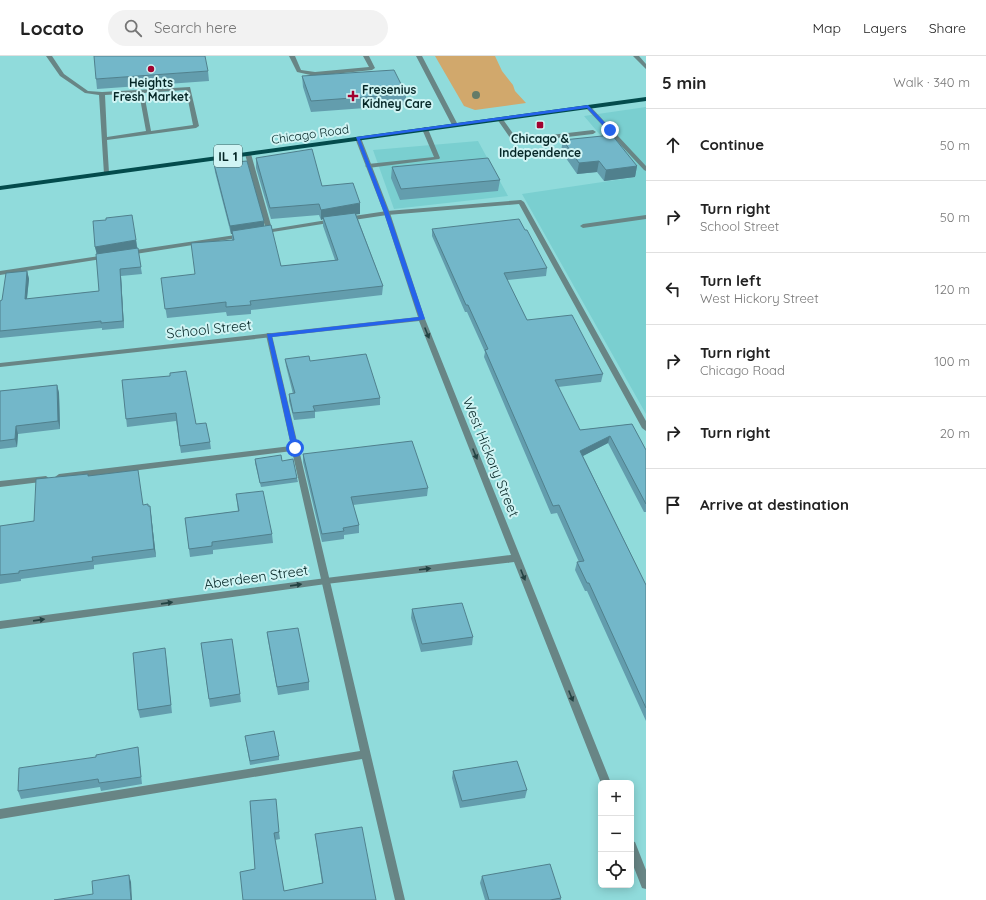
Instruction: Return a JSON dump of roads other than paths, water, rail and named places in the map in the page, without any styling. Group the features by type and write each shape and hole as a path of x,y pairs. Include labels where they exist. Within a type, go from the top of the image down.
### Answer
{"main road":[{"name":"Chicago Road","path":"0,188 646,99"}],"street":[{"path":"49,56 62,76 87,92 102,94 188,88 196,126 104,139"},
{"path":"292,56 299,71 315,74 372,68 366,56"},
{"path":"419,56 455,125"},
{"path":"636,56 646,67"},
{"path":"141,92 149,133"},
{"path":"102,94 106,173"},
{"path":"588,107 646,169"},
{"path":"500,119 515,141 593,132"},
{"path":"368,166 437,158 425,129"},
{"name":"West Hickory Street","path":"358,138 387,213 422,319 605,780"},
{"path":"248,154 269,231"},
{"path":"254,234 387,213 521,202 646,428"},
{"path":"583,226 646,217"},
{"path":"123,254 246,235"},
{"path":"0,273 115,255"},
{"name":"School Street","path":"0,365 422,319"},
{"path":"269,335 400,900"},
{"path":"0,484 295,448"},
{"name":"Aberdeen Street","path":"0,625 326,581 516,558"},
{"path":"0,814 366,754"},
{"path":"633,852 646,884"}],"place":[{"name":"Heights Fresh Market","path":"151,69"},
{"name":"Fresenius Kidney Care","path":"353,96"},
{"name":"Chicago & Independence","path":"540,125"}]}
